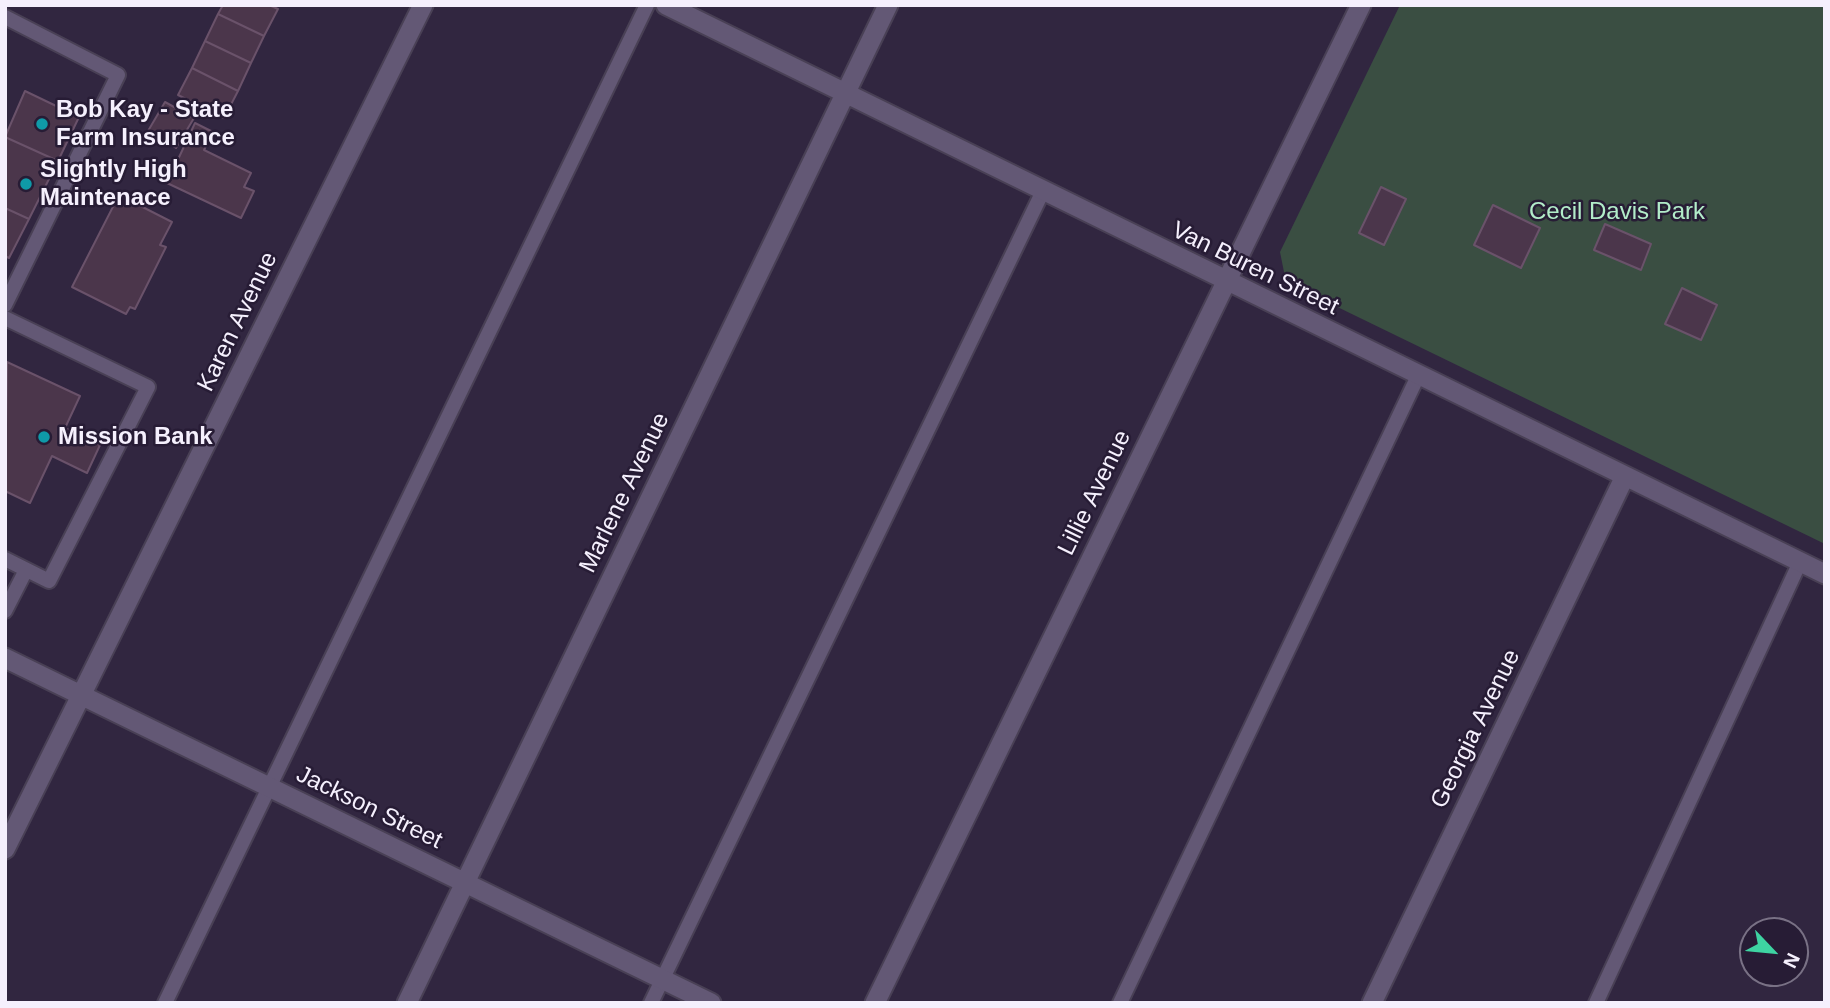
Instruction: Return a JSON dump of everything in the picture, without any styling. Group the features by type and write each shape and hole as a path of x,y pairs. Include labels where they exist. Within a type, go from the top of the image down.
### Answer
{"street":[{"name":"Karen Avenue","path":"5,849 423,5"},
{"name":"Van Buren Street","path":"666,5 844,95 1825,574"},
{"name":"Marlene Avenue","path":"407,1003 888,5"},
{"name":"Lillie Avenue","path":"875,1003 1224,281 1361,5"},
{"name":"Georgia Avenue","path":"1372,1003 1625,476"},
{"name":"Jackson Street","path":"5,658 711,1003"}],"lane":[{"path":"165,1003 647,5"},
{"path":"5,16 118,75 5,305"},
{"path":"651,1003 1043,191"},
{"path":"5,318 148,387 49,581 5,559"},
{"path":"1120,1003 1418,376"},
{"path":"1596,1003 1800,562"},
{"path":"5,611 26,570"}],"green space":[{"name":"Cecil Davis Park","path":"1400,5 1825,5 1825,544 1286,282 1280,252"}],"building":[{"path":"223,5 269,5 278,9 264,36 218,14"},
{"path":"218,14 264,36 251,63 205,41"},
{"path":"205,41 251,63 238,91 192,68"},
{"path":"192,68 238,91 224,118 178,95"},
{"name":"Bob Kay - State Farm Insurance","path":"25,91 79,117 58,161 5,137"},
{"path":"165,102 194,118 176,148 148,131"},
{"path":"195,123 213,132 204,150 251,173 244,187 254,191 241,218 167,183"},
{"name":"Slightly High Maintenace","path":"5,137 58,161 29,219 5,208"},
{"path":"1381,187 1406,199 1384,245 1359,233"},
{"path":"119,195 172,222 160,245 166,247 135,309 130,307 126,314 72,287"},
{"path":"1493,205 1540,228 1521,268 1474,245"},
{"path":"5,208 29,219 9,258 5,256"},
{"path":"1605,224 1651,244 1641,270 1594,250"},
{"path":"1682,288 1717,305 1701,340 1665,324"},
{"name":"Mission Bank","path":"7,362 80,396 65,428 100,445 87,473 52,456 30,503 5,491"}],"place":[{"name":"Bob Kay - State Farm Insurance","path":"42,124"},
{"name":"Slightly High Maintenace","path":"26,184"},
{"name":"Mission Bank","path":"44,437"}]}
